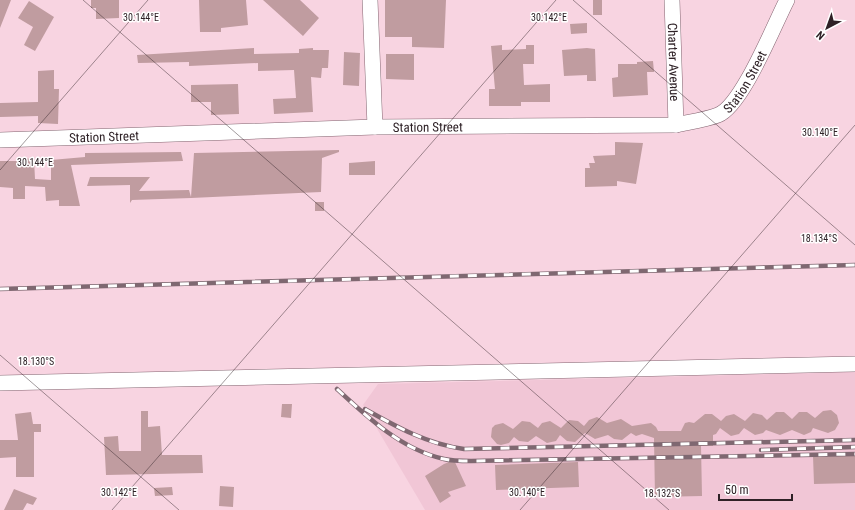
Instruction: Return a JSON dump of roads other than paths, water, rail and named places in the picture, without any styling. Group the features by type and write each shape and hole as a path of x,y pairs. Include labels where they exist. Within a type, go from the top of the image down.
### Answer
{"street":[{"path":"370,0 375,127"},
{"name":"Charter Avenue","path":"672,0 676,125"},
{"name":"Station Street","path":"0,140 375,127 676,125 719,115 731,106 753,68 787,0"},
{"path":"0,383 855,364"}],"railway":[{"path":"0,289 855,265"},
{"path":"337,389 373,421 400,440 429,455 450,460 471,461 855,454"},
{"path":"365,409 425,439 450,447 464,449 855,440"},
{"path":"761,450 855,447"}]}
